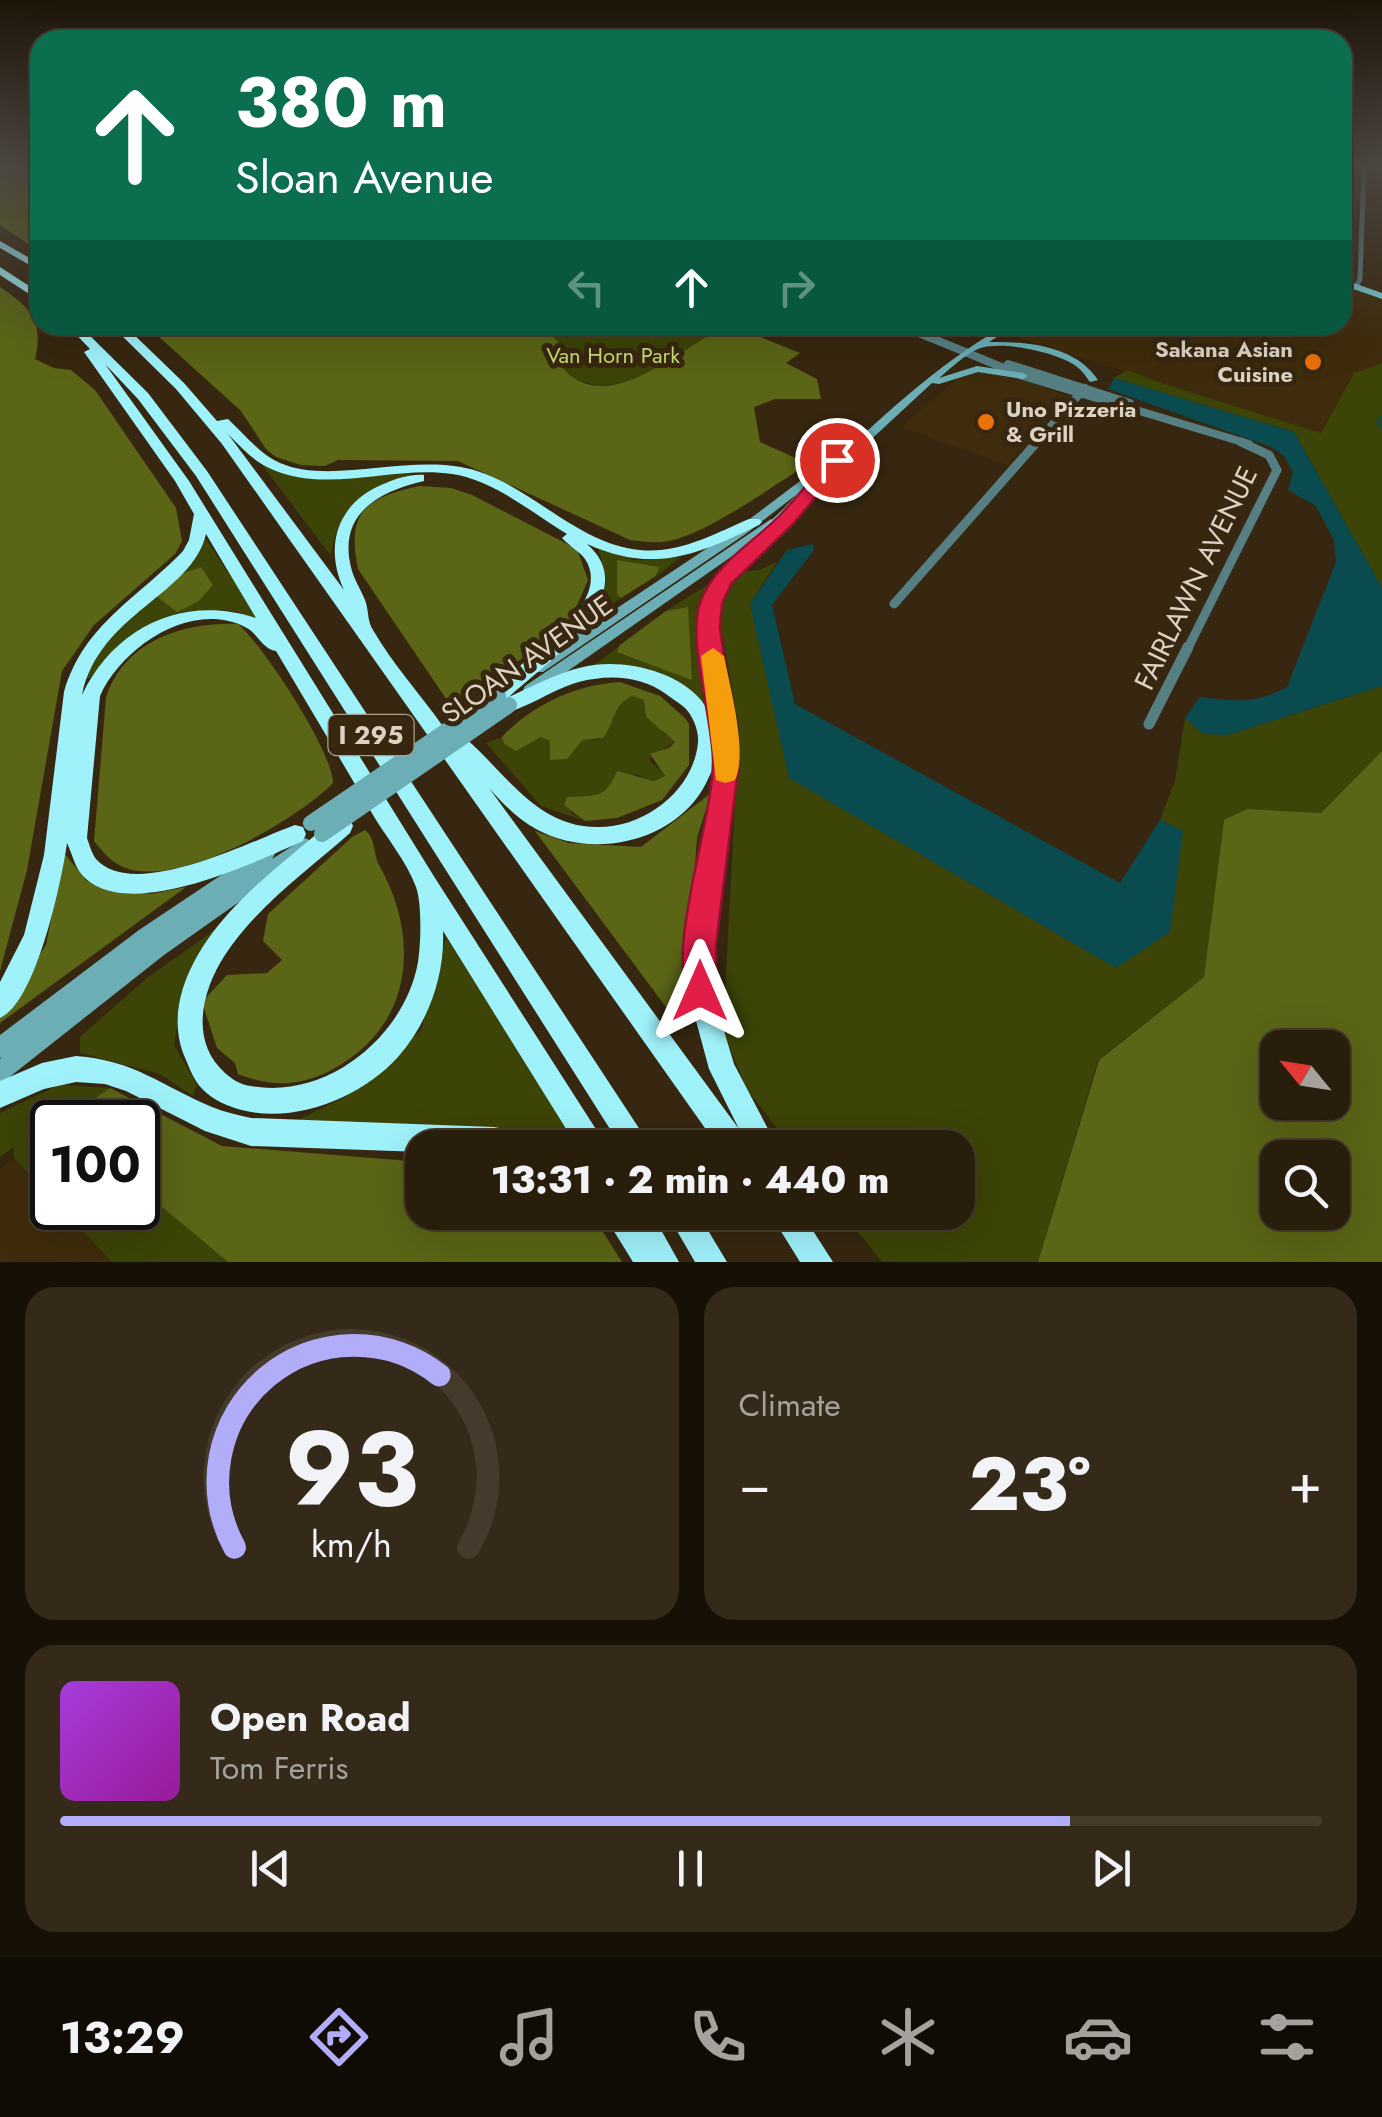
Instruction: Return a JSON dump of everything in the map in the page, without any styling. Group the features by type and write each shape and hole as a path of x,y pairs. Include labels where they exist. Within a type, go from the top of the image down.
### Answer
{"highway":[{"path":"0,244 30,262"},
{"path":"0,270 30,291"},
{"path":"82,335 90,354 163,452 202,513 428,886 583,1130"},
{"name":"I 295","path":"84,335 143,396 202,474 626,1130"},
{"name":"I 295","path":"127,335 196,403 723,1130"},
{"path":"196,403 280,469 463,472 605,545 633,554 660,556 691,550 754,522"},
{"path":"361,627 360,602 348,583 340,552 342,533 352,512 377,490 406,480 443,477 472,484 580,544 600,570 598,590 585,615 503,700"},
{"path":"754,1130 722,1069 700,991 700,944 726,763 708,620 710,604 722,580 786,520 802,498"},
{"path":"0,1006 26,964 43,917 73,692 80,667 105,631 190,554 202,513"},
{"path":"303,680 260,628 236,617 188,619 132,643 108,663 92,690 76,830 80,854 95,870 116,880 146,884 201,874 314,833 365,804"},
{"path":"430,722 470,750 524,808 548,826 576,834 616,835 662,819 691,794 706,766 708,742 697,711 673,687 649,676 591,672 503,700"},
{"path":"314,833 212,952 196,985 190,1020 194,1050 208,1075 231,1093 271,1102 307,1097 352,1077 384,1052 410,1018 426,978 432,946 428,886"},
{"path":"0,1095 54,1071 94,1067 129,1076 219,1123 252,1132 405,1138"},
{"path":"629,1230 651,1262"},
{"path":"645,1230 664,1262"},
{"path":"692,1230 712,1262"},
{"path":"797,1230 818,1262"}],"main road":[{"path":"1352,286 1382,296"},
{"name":"SLOAN AVENUE","path":"0,1072 314,833 754,522 837,460 970,349 994,335"},
{"path":"970,349 1005,342 1023,344 1089,370 1086,388"},
{"path":"924,386 976,369 1022,376"},
{"name":"SLOAN AVENUE","path":"365,804 503,700 762,530 802,498 837,460"},
{"name":"SLOAN AVENUE","path":"0,1048 146,936 314,833"}],"street":[{"path":"1356,287 1360,279 1357,274 1360,223"},
{"path":"1352,277 1357,274"},
{"name":"FAIRLAWN AVENUE","path":"929,335 1269,454 1277,470 1149,724"},
{"name":"FAIRLAWN AVENUE","path":"970,349 1022,376 1086,388"},
{"path":"894,604 1086,388"}],"shaded area":[{"path":"1352,289 1382,299 1382,363 1354,373 1321,433 1009,335 1352,335"},
{"path":"976,371 1008,374 1069,397 1007,465 901,427 959,377"},
{"path":"14,1158 30,1175 30,1230 82,1230 112,1262 0,1262 0,1169"}],"green space":[{"path":"30,223 30,245 0,225"},
{"path":"0,287 30,314 30,335 38,335 35,359 54,368 71,370 95,390 176,508 182,541 175,554 94,625 62,671 27,870 0,971"},
{"path":"157,335 551,335 559,343 556,359 575,378 596,386 618,384 642,375 710,335 755,335 800,353 786,363 817,379 821,399 775,399 754,407 760,442 800,460 802,468 734,512 695,532 662,542 630,540 458,461 338,460 325,466 301,465 276,457 266,449 241,411"},
{"name":"Van Horn Park","path":"551,335 712,335 664,364 617,383 594,384 574,377 556,359 559,343"},
{"path":"1382,363 1382,588 1294,432 1114,378 1127,370 1321,433 1354,373"},
{"path":"260,462 305,475 413,474 368,493 348,511 331,556"},
{"path":"419,486 451,488 472,495 577,549 588,580 570,622 488,684 451,706 358,569 355,549 358,520 364,510 385,496"},
{"path":"205,538 262,622 232,611 214,611 175,621 136,642 85,678 109,635 188,566"},
{"path":"598,546 635,560 681,557 656,576 658,568 617,594 621,598 593,617 606,583"},
{"path":"617,560 659,567 656,576 621,598 617,594"},
{"path":"777,562 750,604 790,778 1116,968 1183,831 1160,820 1175,781 1185,718 1203,734 1227,735 1382,686 1382,751 1321,813 1247,809 1224,820 1204,977 1098,1060 1038,1262 882,1262 857,1230 975,1230 975,1130 779,1130 747,1090 723,1031 739,728 718,610 738,572 759,570"},
{"path":"201,567 213,585 199,601 177,612 155,595 178,575"},
{"path":"717,579 712,716 659,677 595,665 620,645 618,652 688,607 666,611"},
{"path":"688,607 692,680 617,652 620,645 666,611"},
{"path":"238,624 264,654 310,725 333,783 264,832 203,861 146,872 123,867 94,841 106,698 115,678 126,662 158,639 197,627"},
{"path":"620,682 660,696 685,718 689,724 689,765 662,800 617,818 585,821 564,805 567,797 599,794 609,787 617,771 654,781 665,776 650,754 675,742 646,717 644,700 632,696 626,700 603,738 583,740 567,759 550,760 550,741 541,737 516,751 504,744 502,737 527,715 555,699 587,687"},
{"path":"632,696 645,700 663,733 675,742 649,759 665,776 653,781 636,774 596,795 567,797 571,813 585,821 541,806 486,743 502,737 516,751 541,737 574,752 583,740 599,740 620,706"},
{"path":"1382,751 1382,1262 1038,1262 1099,1060 1204,977 1224,820 1247,809 1321,813"},
{"path":"711,793 697,838 683,1030 535,831 569,843 641,847"},
{"path":"365,830 373,842 401,922 402,979 394,1005 380,1029 360,1051 321,1075 286,1083 238,1074 235,1063 217,1048 202,1002 227,975 267,973 282,960 263,941 268,914 352,837"},
{"path":"64,853 87,881 151,894 186,887 0,1023 0,1014 46,945"},
{"path":"233,917 187,977 174,1045 197,1084 193,1096 160,1074 80,1053 80,1037 148,977"},
{"path":"446,937 568,1130 298,1120 345,1097 421,1030"},
{"path":"59,1085 110,1088 92,1100 30,1100 30,1175 14,1158 14,1147 0,1157 0,1113"},
{"path":"110,1088 133,1100 92,1100"},
{"path":"160,1114 222,1146 405,1161 405,1230 602,1230 622,1262 228,1262 160,1205"},
{"path":"160,1205 228,1262 112,1262 82,1230 160,1230"}],"water":[{"path":"1114,378 1294,432 1382,588 1382,686 1227,735 1203,734 1185,718 1200,697 1254,699 1287,687 1336,562 1334,540 1316,506 1288,490 1293,472 1284,456 1271,447 1108,389"},
{"path":"813,544 814,550 772,605 795,704 1120,883 1160,820 1183,831 1170,932 1116,968 789,778 750,604 787,550"}],"waterway":[{"path":"1382,416 1378,422 1382,428"}],"slow traffic":[{"path":"713,656 726,739 725,772"}],"place":[{"name":"Sakana Asian Cuisine","path":"1313,362"},
{"name":"Uno Pizzeria & Grill","path":"986,422"}],"route":[{"path":"700,991 700,944 726,763 726,739 708,628 710,604 722,580 786,520 837,460"}]}
